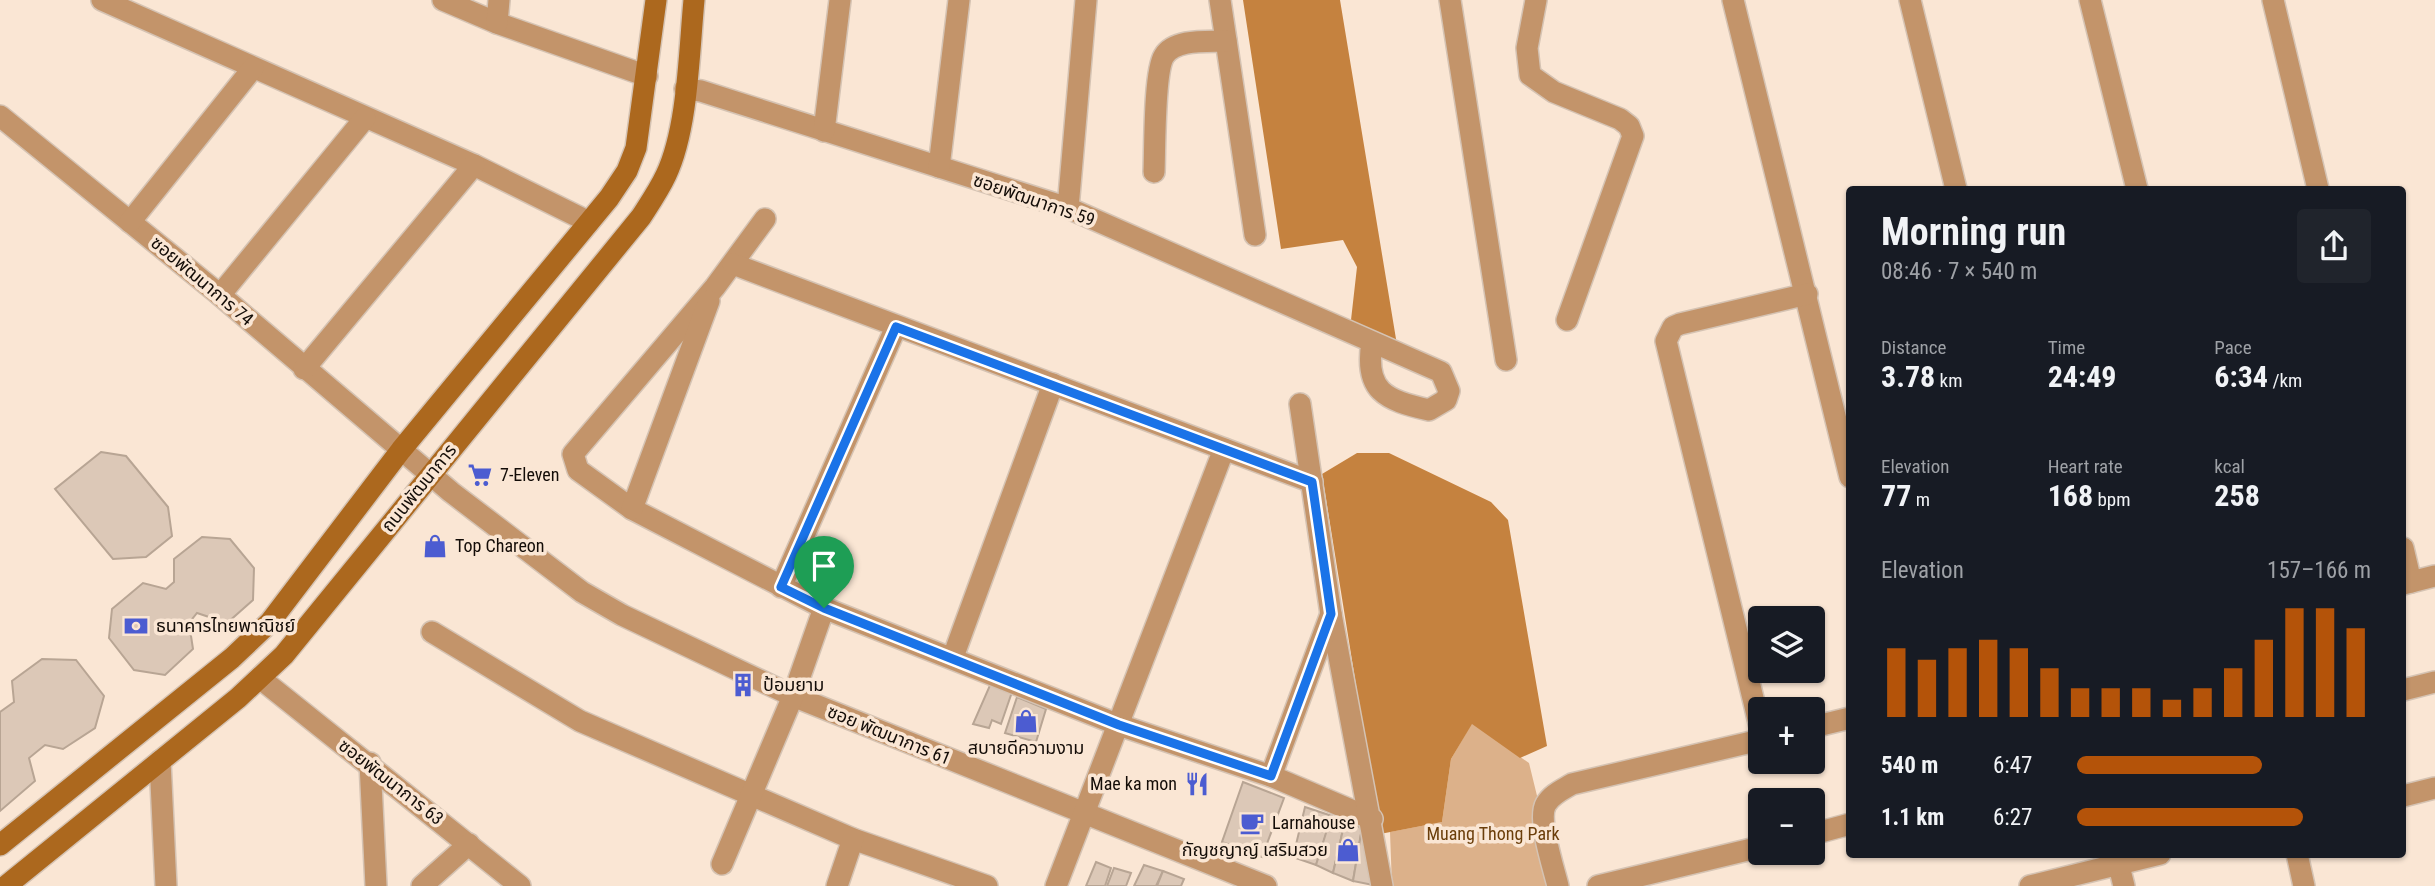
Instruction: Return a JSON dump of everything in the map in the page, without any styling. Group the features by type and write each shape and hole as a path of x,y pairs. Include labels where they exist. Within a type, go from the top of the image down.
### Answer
{"main road":[{"name":"ถนนพัฒนาการ","path":"0,845 251,641 291,597 401,450 589,222 627,171 636,148 648,76 656,0"},
{"name":"ถนนพัฒนาการ","path":"6,886 261,679 284,655 641,217 666,176 674,156 685,89 694,0"}],"street":[{"path":"443,0 496,23 648,76"},
{"path":"496,23 499,0"},
{"path":"824,131 840,0"},
{"path":"939,167 959,0"},
{"path":"1068,208 1087,0"},
{"path":"1220,0 1255,235"},
{"path":"1450,0 1506,360"},
{"path":"1536,0 1527,48 1530,75 1554,92 1620,119 1629,126 1633,136 1567,320"},
{"path":"1733,0 1846,460"},
{"path":"1910,0 1954,186"},
{"path":"2090,0 2136,186"},
{"path":"2273,0 2317,186"},
{"path":"108,2 474,165 589,222"},
{"path":"1154,172 1159,73 1164,56 1176,47 1226,41"},
{"path":"122,215 253,68"},
{"name":"ซอยพัฒนาการ 59","path":"685,89 701,90 1068,208 1372,342"},
{"name":"ซอยพัฒนาการ 74","path":"0,116 220,295 430,475"},
{"path":"220,295 365,118"},
{"path":"304,369 474,165"},
{"path":"765,219 715,287 573,454 578,470 632,509 824,608 1119,725 1271,776 1372,819"},
{"path":"733,264 1312,482"},
{"path":"632,509 715,287"},
{"path":"1753,697 1666,341 1673,327 1680,324 1807,294"},
{"path":"781,587 896,327"},
{"path":"953,657 1052,384"},
{"path":"1300,404 1331,614 1372,819 1382,886"},
{"path":"1055,886 1224,449"},
{"name":"ซอย พัฒนาการ 61","path":"430,475 582,592 622,615 793,696 1266,886"},
{"path":"2407,583 2435,576"},
{"path":"722,864 793,696 824,608"},
{"path":"1271,776 1331,614"},
{"path":"432,632 580,720 853,839 987,886"},
{"name":"ซอยพัฒนาการ 63","path":"261,679 328,734 370,763 520,886"},
{"path":"2406,689 2435,682"},
{"path":"1825,724 1846,719"},
{"path":"1558,886 1544,824 1544,807 1554,794 1572,784 1748,743"},
{"path":"160,761 166,886"},
{"path":"370,763 376,886"},
{"path":"2406,795 2435,788"},
{"path":"1825,831 1846,825"},
{"path":"837,886 853,839"},
{"path":"422,886 469,845"},
{"path":"1598,886 1748,850"},
{"path":"2298,858 2304,886"},
{"path":"2030,886 2117,859 2124,886"}],"green space":[{"name":"Muang Thong Park","path":"1472,723 1529,763 1559,886 1392,886 1390,832 1442,822 1451,759"}],"shaded area":[{"path":"1243,0 1340,0 1397,345 1351,320 1357,267 1343,240 1281,249"},
{"path":"1357,453 1389,453 1491,502 1508,520 1547,746 1520,758 1472,724 1451,759 1442,822 1380,834 1322,474"}],"building":[{"path":"101,452 126,456 168,507 172,536 146,557 113,559 55,489"},
{"path":"202,537 230,539 254,568 253,600 227,623 197,613 189,623 193,649 165,675 134,670 109,638 112,609 143,583 166,589 174,582 174,559"},
{"path":"42,659 76,660 104,696 95,728 63,749 45,745 29,758 35,781 0,811 0,712 14,702 12,681"},
{"path":"991,683 1012,692 1001,724 992,720 989,728 973,724"},
{"name":"สบายดีความงาม","path":"1017,697 1046,709 1036,742 1005,733"},
{"name":"Larnahouse","path":"1243,782 1284,798 1262,857 1222,842"},
{"path":"1305,807 1332,816 1316,865 1293,857"},
{"path":"1331,817 1345,821 1333,873 1316,865"},
{"name":"กัญชญาญ์ เสริมสวย","path":"1345,821 1362,828 1353,881 1333,873"},
{"path":"1362,828 1378,886 1353,881"},
{"path":"1096,862 1111,868 1105,886 1086,886"},
{"path":"1144,865 1163,871 1156,886 1134,886"},
{"path":"1114,868 1131,873 1126,886 1107,886"},
{"path":"1163,871 1184,879 1181,886 1157,886"}],"place":[{"name":"7-Eleven","path":"480,475"},
{"name":"Top Chareon","path":"435,546"},
{"name":"ธนาคารไทยพาณิชย์","path":"136,626"},
{"name":"ป้อมยาม","path":"743,685"},
{"name":"สบายดีความงาม","path":"1026,721"},
{"name":"Mae ka mon","path":"1197,784"},
{"name":"Larnahouse","path":"1252,823"},
{"name":"กัญชญาญ์ เสริมสวย","path":"1348,850"}],"route":[{"path":"896,327 1312,482 1331,614 1271,776 1119,725 824,608 781,587 896,327"}]}
